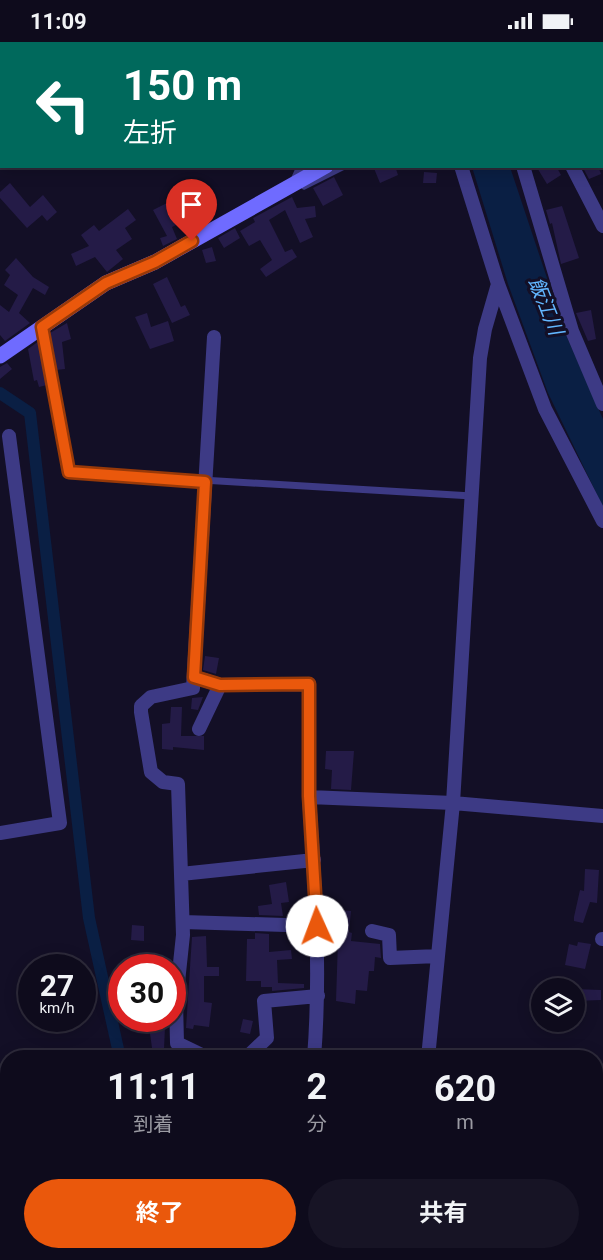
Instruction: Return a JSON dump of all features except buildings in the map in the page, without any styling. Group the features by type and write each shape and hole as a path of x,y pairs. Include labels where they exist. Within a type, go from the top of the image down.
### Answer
{"main road":[{"path":"0,356 106,283 155,262 322,168"}],"street":[{"path":"461,168 498,284 545,409 603,521"},
{"path":"524,168 572,331 603,404"},
{"path":"573,168 603,226"},
{"path":"429,1050 453,803 480,358 485,329 498,284"},
{"path":"190,1050 177,1043 176,1000 183,922 178,784 163,782 151,772 141,706 151,697 193,688 214,337"},
{"path":"0,832 60,823 9,436"},
{"path":"194,677 220,685 309,684 309,796 317,926 318,996 315,1050"},
{"path":"199,729 220,685"},
{"path":"309,796 453,803 603,816"},
{"path":"181,874 314,860"},
{"path":"183,922 317,926"},
{"path":"372,931 389,935 390,958 438,956"},
{"path":"254,1050 267,1038 264,1001 318,996"}],"lane":[{"path":"303,168 298,171 291,186 306,185 340,168"},
{"path":"42,327 69,472 205,482 472,496"}],"water":[{"name":"飯江川","path":"472,168 510,168 566,335 603,419 603,507 548,393 508,284"}],"waterway":[{"path":"0,393 30,413 89,918 118,1050"}],"route":[{"path":"192,241 155,262 106,283 42,327 69,472 205,482 194,677 220,685 309,684 309,796 317,926"}]}
